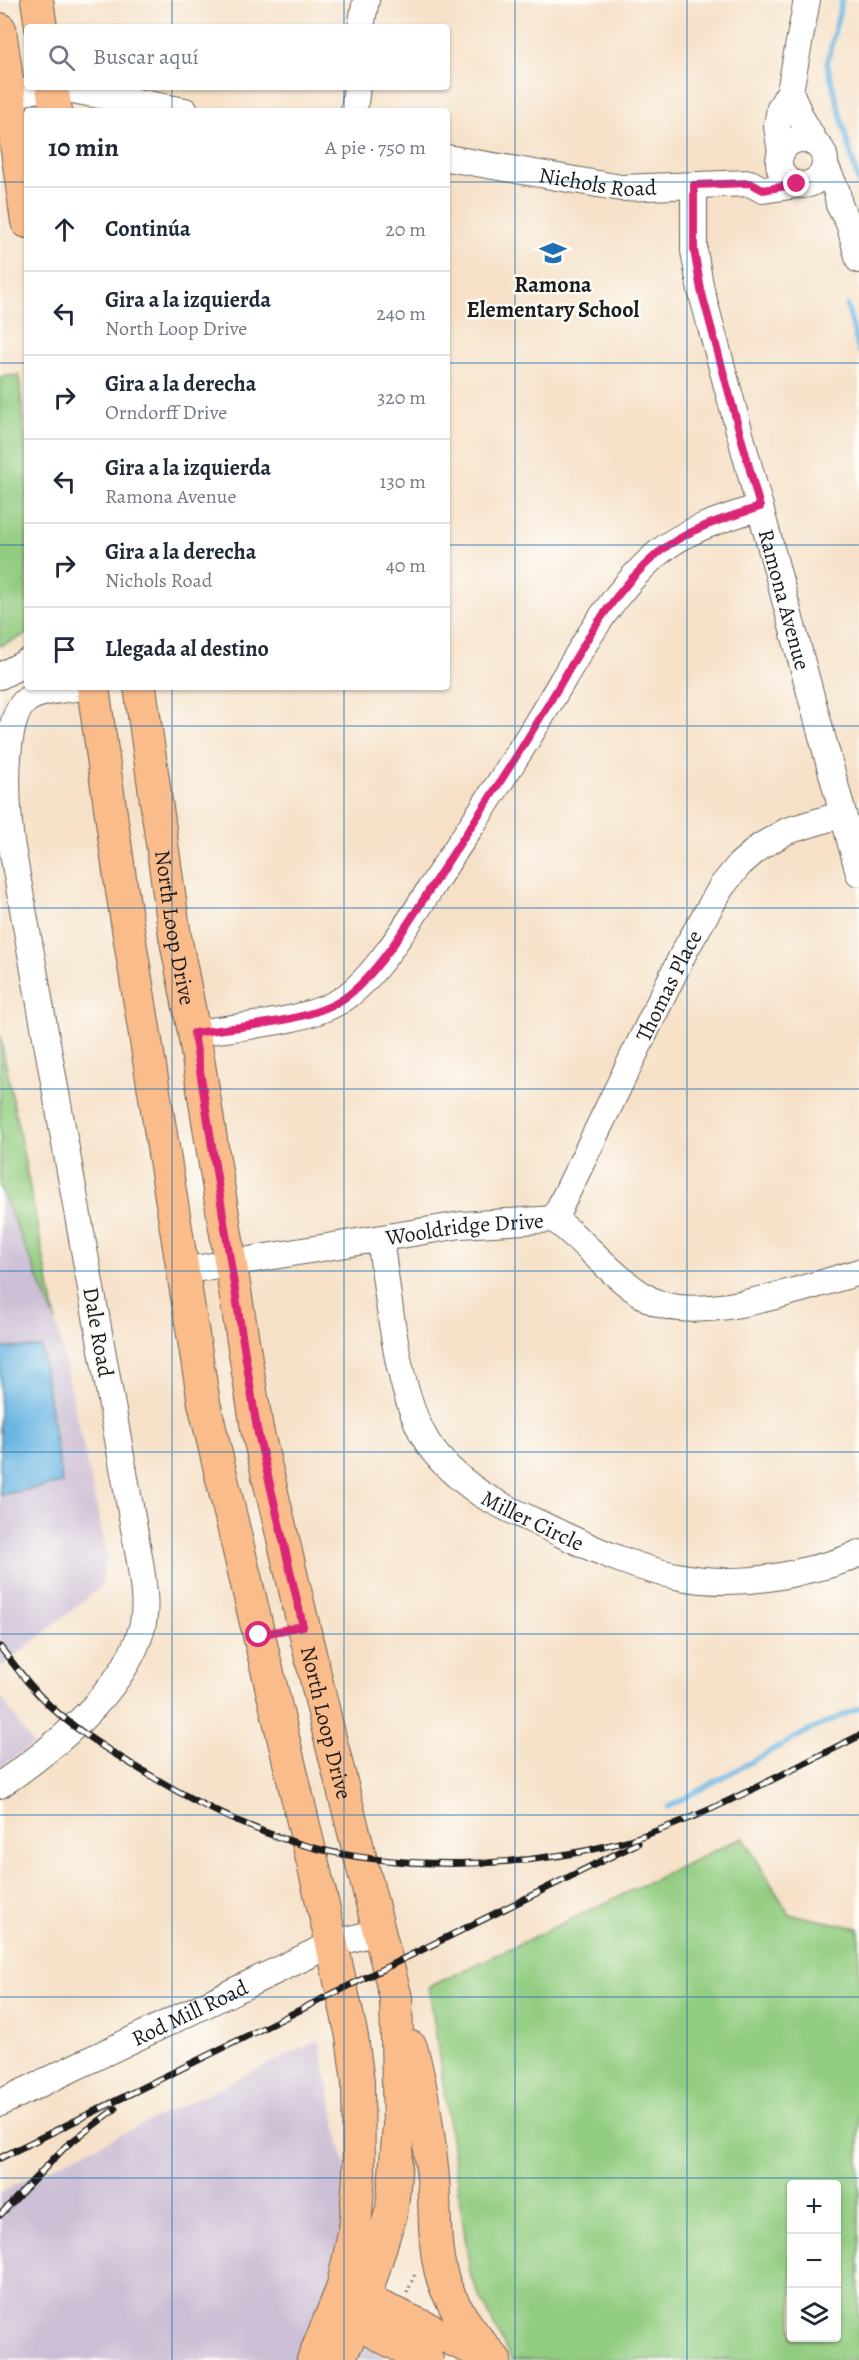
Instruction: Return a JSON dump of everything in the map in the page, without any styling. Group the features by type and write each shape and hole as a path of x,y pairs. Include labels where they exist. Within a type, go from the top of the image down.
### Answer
{"main road":[{"path":"37,0 41,24"},
{"path":"0,29 8,146 24,210"},
{"path":"52,90 56,108"},
{"name":"North Loop Drive","path":"93,690 121,885 204,1403 352,2037 358,2082 359,2174 349,2305 339,2360"},
{"name":"North Loop Drive","path":"140,690 175,936 194,1033 257,1429 303,1626 396,1998 399,2087 397,2168 392,2209 349,2305"},
{"path":"259,1635 303,1626"},
{"path":"396,1998 422,2092 433,2177 437,2249 445,2286 462,2321 495,2360"},
{"path":"349,2305 495,2360"},
{"path":"313,2360 349,2305"},
{"path":"349,2305 427,2360"}],"street":[{"path":"362,24 366,0"},
{"path":"807,0 790,91 780,108 777,126 780,158 785,177 839,205"},
{"path":"5,96 36,90"},
{"path":"69,90 168,108"},
{"path":"337,108 340,90"},
{"path":"354,108 357,90"},
{"path":"790,91 837,192 839,205 849,224 859,260"},
{"path":"750,183 780,158 786,146 794,141 804,139 821,155"},
{"path":"799,185 817,180 821,155"},
{"name":"Nichols Road","path":"450,159 621,188 750,183 763,190 799,185"},
{"name":"Ramona Avenue","path":"694,185 694,250 701,290 859,873"},
{"path":"194,1033 307,1014 329,1007 361,983 418,909 596,626 633,576 659,552 687,534 760,507"},
{"path":"0,676 24,664"},
{"name":"Dale Road","path":"0,1785 75,1726 98,1702 129,1661 141,1630 145,1610 140,1562 4,816 10,727 16,709 27,699 66,690"},
{"name":"Thomas Place","path":"554,1219 686,950 722,886 740,864 761,846 788,831 843,814"},
{"name":"Wooldridge Drive","path":"182,1271 461,1225 554,1219 639,1293 663,1307 705,1311 859,1272"},
{"name":"Miller Circle","path":"380,1240 405,1391 426,1441 467,1484 481,1494 618,1561 688,1580 748,1582 782,1577 836,1563 859,1553"},
{"name":"Rod Mill Road","path":"0,2103 332,1944 381,1931"}],"path":[{"path":"405,2295 418,2266"}],"shaded area":[{"path":"0,1187 56,1321 107,1555 101,1587 0,1668"},
{"path":"0,1695 33,1745 0,1767"},
{"path":"319,2040 385,2360 0,2360 0,2192"}],"green space":[{"path":"19,375 24,432 24,635 0,646 0,377"},
{"path":"0,1035 56,1321 0,1187"},
{"path":"743,1837 789,1914 859,1928 859,2360 511,2360 471,2278 429,1987"}],"water":[{"path":"41,1347 62,1483 0,1495 0,1348"}],"waterway":[{"path":"842,0 827,64 859,185"},
{"path":"847,305 859,351"},
{"path":"668,1807 806,1732 859,1708"}],"railway":[{"path":"0,1647 34,1689 62,1717 129,1763 182,1794 264,1832 307,1846 380,1860 420,1863 501,1862 541,1858 615,1844 678,1823 708,1810 859,1736"},
{"path":"0,2158 638,1843"},
{"path":"0,2215 66,2146 115,2109"}],"place":[{"name":"Ramona Elementary School","path":"553,253"}],"route":[{"path":"259,1635 303,1626 257,1429 242,1348 194,1033 307,1014 329,1007 361,983 418,909 596,626 633,576 659,552 687,534 760,507 701,290 694,250 694,185 750,183 763,190 797,184"}]}
